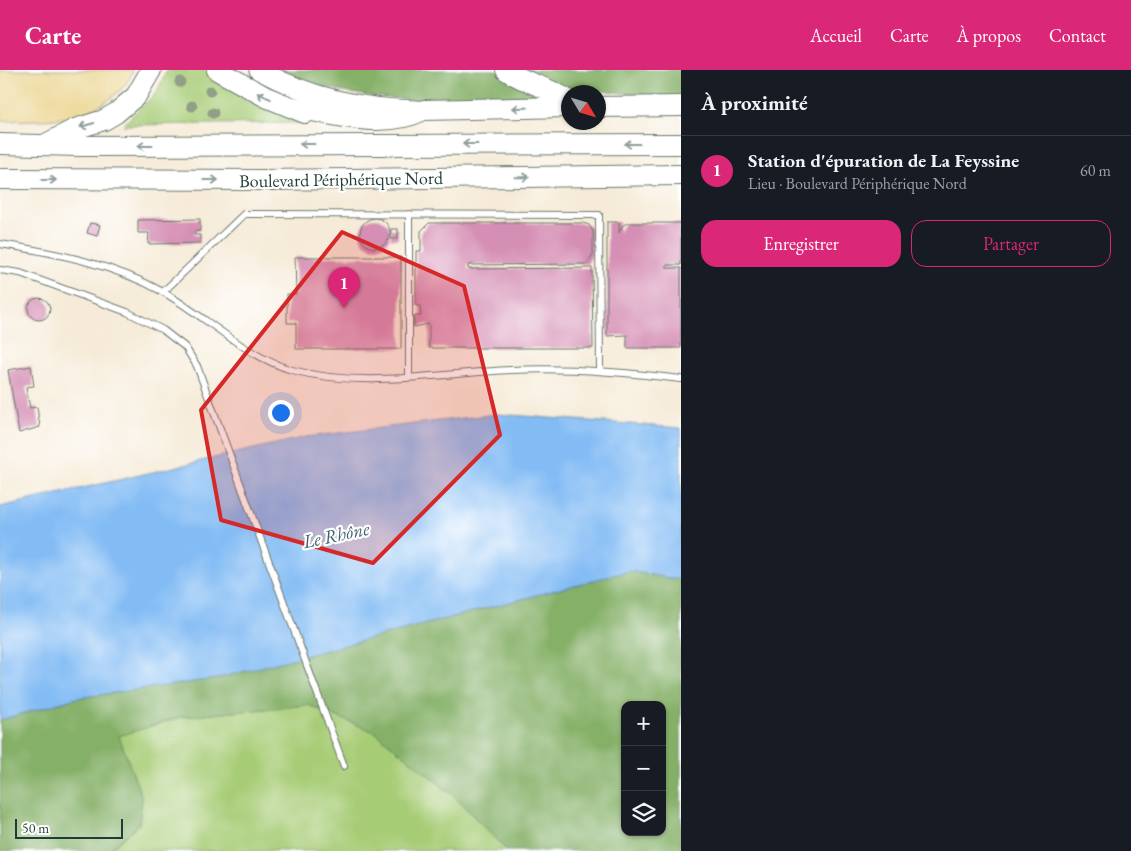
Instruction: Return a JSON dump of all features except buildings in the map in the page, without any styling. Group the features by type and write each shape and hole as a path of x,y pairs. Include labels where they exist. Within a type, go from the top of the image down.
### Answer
{"highway":[{"path":"45,144 75,128 97,122 116,113 136,96 150,70"},
{"path":"217,70 266,98 293,107 324,121 348,128 372,144"},
{"path":"506,70 522,81 561,95"},
{"path":"606,106 681,106"},
{"path":"293,107 339,116 380,119 409,118 424,110 561,107"},
{"name":"Boulevard Périphérique Nord","path":"0,144 80,146 681,144"},
{"name":"Boulevard Périphérique Nord","path":"0,179 263,180 681,175"}],"main road":[{"path":"259,70 289,85 343,102 371,108 424,110"}],"lane":[{"path":"163,292 244,214 599,215 600,370"},
{"path":"409,214 409,376"},
{"path":"0,244 74,258 121,272 163,292 259,354 291,369 343,379 513,370 600,370 681,379"},
{"path":"0,270 20,272 127,312 163,330 185,347 198,366 344,766"}],"highlighted area":[{"path":"342,232 464,286 500,435 373,563 221,520 201,410"}],"green space":[{"path":"167,70 203,70 250,102 301,123 123,125 156,93"},
{"path":"279,70 495,70 520,86 545,97 443,100 376,97 310,83"},
{"path":"521,70 681,70 681,97 606,91 606,85 557,86"},
{"path":"629,571 681,580 681,851 507,851 454,796 375,732 308,705 181,717 119,736 142,798 139,824 112,847 112,851 0,851 0,720 77,698 215,679"},
{"path":"308,705 375,732 454,796 507,851 112,851 112,848 139,824 142,798 118,736 181,717"}],"sand":[{"path":"0,70 133,70 129,79 114,96 83,113 54,119 0,121"}],"water":[{"name":"Le Rhône","path":"497,414 681,428 681,580 629,571 215,679 77,698 0,720 0,507 306,437"}],"place":[{"name":"Station d'épuration de La Feyssine","path":"344,308"}]}
